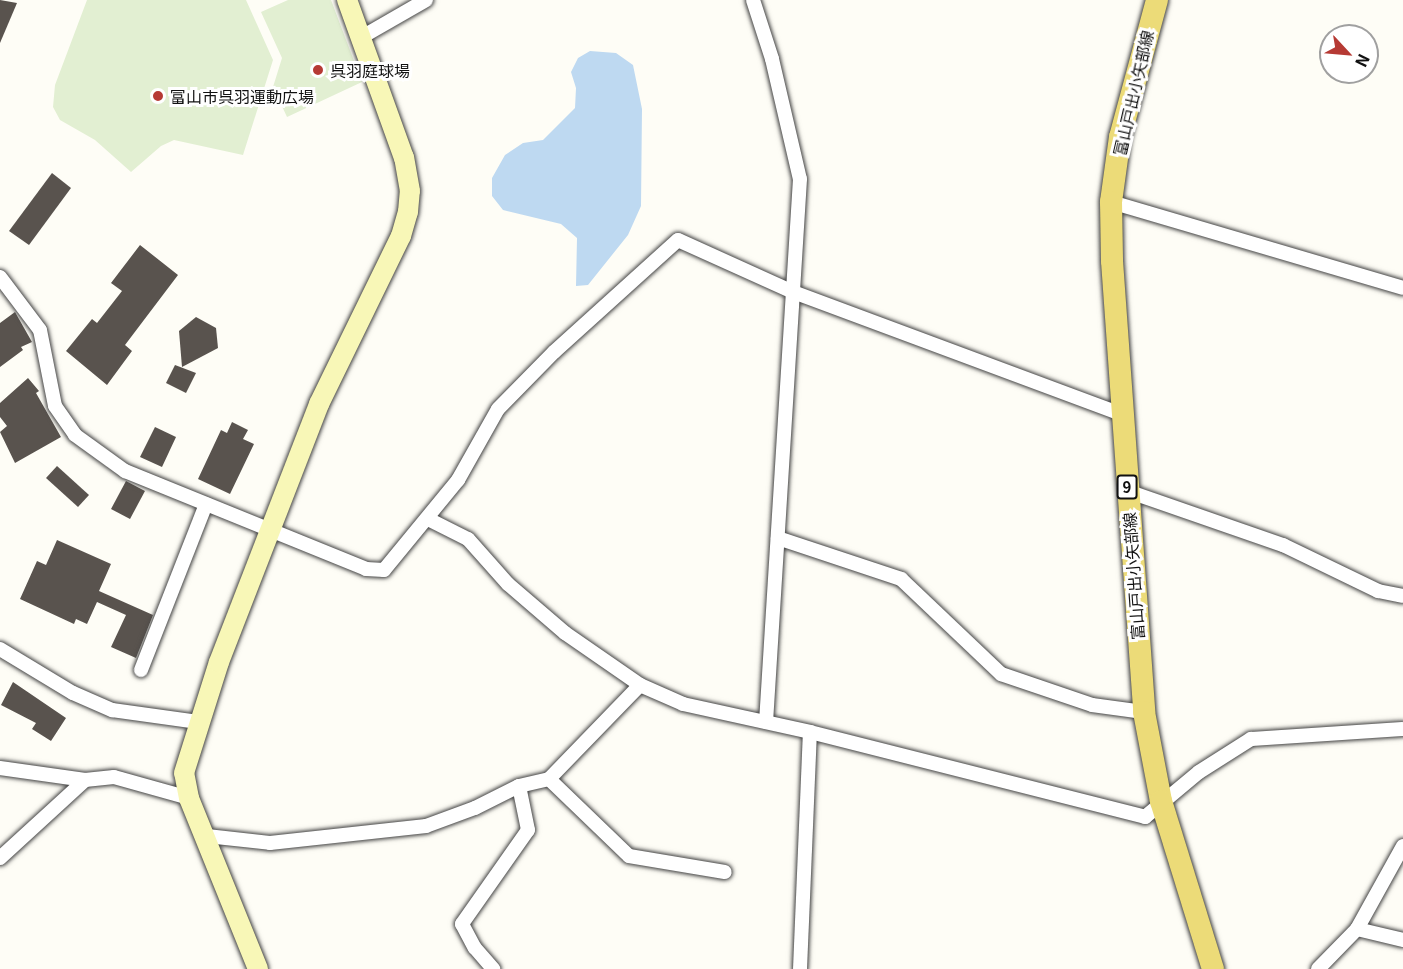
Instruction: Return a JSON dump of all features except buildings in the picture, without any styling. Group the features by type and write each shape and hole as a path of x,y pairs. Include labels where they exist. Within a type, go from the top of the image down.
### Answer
{"main road":[{"name":"富山戸出小矢部線","path":"1157,0 1120,137 1111,202 1127,491 1144,712 1161,801 1213,969"}],"street":[{"path":"258,969 207,836 189,798 184,773 198,722 320,404 401,236 408,212 410,191 404,158 347,0"},
{"path":"360,38 426,0"},
{"path":"753,0 800,179 766,722"},
{"path":"1111,202 1403,288"},
{"path":"0,277 40,330 55,406 75,435 125,471 269,532 366,569 384,570 428,519 459,480 498,409 554,352 678,240 793,292 1124,415"},
{"path":"1127,491 1283,545 1378,591 1403,596"},
{"path":"141,670 206,504"},
{"path":"428,519 468,539 508,584 566,633 640,685 683,704 810,732 1145,817 1161,801 1251,739 1403,729"},
{"path":"778,538 901,579 1001,674 1092,705 1144,712"},
{"path":"0,649 73,693 112,710 198,722"},
{"path":"207,836 270,843 426,826 475,808 519,786 549,779 640,685"},
{"path":"800,969 810,732"},
{"path":"0,768 85,780 114,777 189,798"},
{"path":"549,779 629,856 725,872"},
{"path":"0,858 85,780"},
{"path":"493,969 475,948 462,924 528,830 519,786"},
{"path":"1318,969 1357,930 1403,846"},
{"path":"1357,930 1403,940"}],"green space":[{"name":"富山市呉羽運動広場","path":"87,0 246,0 273,60 243,155 174,140 161,146 131,172 95,140 60,120 53,107 55,85"},
{"name":"呉羽庭球場","path":"288,0 331,0 362,82 287,117 273,87 282,58 261,12"}],"water":[{"path":"590,51 616,53 633,65 642,109 641,206 628,235 588,285 576,286 577,238 561,224 503,210 492,196 492,178 505,155 523,143 543,140 575,108 576,88 571,72 578,58"}],"place":[{"name":"呉羽庭球場","path":"318,70"},
{"name":"富山市呉羽運動広場","path":"158,96"}]}
